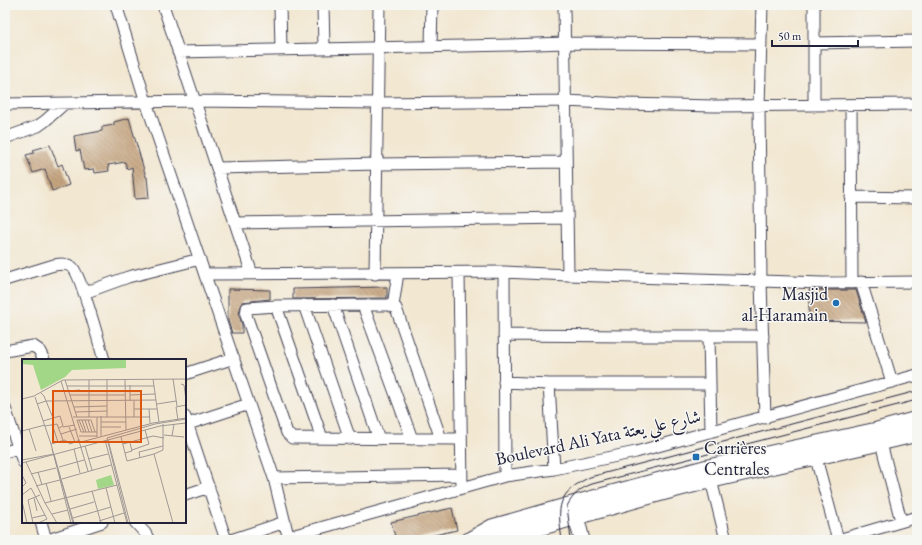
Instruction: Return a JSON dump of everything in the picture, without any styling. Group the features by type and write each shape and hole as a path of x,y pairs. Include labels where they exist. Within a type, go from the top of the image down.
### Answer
{"main road":[{"path":"499,540 546,526 574,511 590,498 708,467 877,430 917,419"},
{"path":"574,511 816,458 917,434"},
{"path":"574,511 582,540"},
{"path":"469,540 492,528 546,526"}],"street":[{"path":"116,5 146,102 274,478 289,539"},
{"path":"163,5 252,274"},
{"path":"280,5 281,49"},
{"path":"324,5 324,48"},
{"path":"375,274 379,5"},
{"path":"431,46 432,5"},
{"path":"564,5 568,276"},
{"path":"762,5 759,106 761,281 766,418"},
{"path":"814,5 814,106"},
{"path":"814,43 917,41"},
{"path":"178,52 564,42 761,44"},
{"path":"5,104 195,101 377,103 566,101 625,104 759,106 917,104"},
{"path":"5,138 38,126 64,104"},
{"path":"851,105 851,197 856,283 892,382"},
{"path":"217,168 376,164 566,162"},
{"path":"851,197 917,198"},
{"path":"236,223 566,218"},
{"path":"84,293 128,277 200,259"},
{"path":"5,280 54,265 67,264 72,267 75,270 84,293 104,359"},
{"path":"205,274 504,272 568,276 761,281 856,283 917,282"},
{"path":"504,272 505,476"},
{"path":"393,306 398,273"},
{"path":"459,273 462,488"},
{"path":"441,439 398,311 393,306 304,305 247,308 246,315 288,433 292,438 295,439 322,438 350,439 441,439 461,439"},
{"path":"304,305 350,439"},
{"path":"333,305 379,439"},
{"path":"363,305 412,439"},
{"path":"276,306 322,438"},
{"path":"504,335 763,336"},
{"path":"709,336 711,432"},
{"path":"5,351 33,346 39,350 44,359"},
{"path":"186,374 234,358"},
{"name":"Boulevard Ali Yata شارع علي يعتة","path":"289,539 505,476 554,469 636,452 766,418 917,375"},
{"path":"504,382 549,384 710,384"},
{"path":"549,384 554,469"},
{"path":"226,540 186,422 249,404"},
{"path":"5,408 22,459"},
{"path":"881,443 901,521"},
{"path":"5,452 18,448"},
{"path":"816,458 838,540 917,517"},
{"path":"274,478 461,474"},
{"path":"711,480 726,540"},
{"path":"186,495 208,487"},
{"path":"231,540 285,522"},
{"path":"41,523 47,540 99,523"},
{"path":"136,523 149,540"}],"building":[{"path":"129,118 147,177 149,198 135,199 132,167 127,169 125,162 108,165 109,171 95,173 94,169 84,170 80,150 76,151 74,136 102,131 102,127 114,125 114,122"},
{"path":"50,145 58,166 62,164 69,185 52,191 45,169 33,173 26,155 34,153 33,150"},
{"path":"387,287 387,298 293,299 293,289"},
{"path":"228,289 270,290 270,299 242,302 239,314 242,325 242,333 232,333 228,321"},
{"name":"Masjid al-Haramain","path":"809,290 856,290 866,322 809,321"},
{"path":"452,508 457,530 411,540 396,540 391,522"}],"tram line":[{"path":"562,540 560,528 560,509 565,495 579,483 590,477 917,391"},
{"path":"571,540 567,506 577,492 592,484 917,400"}],"place":[{"name":"Masjid al-Haramain","path":"836,303"},
{"name":"Carrières Centrales","path":"696,457"}]}
